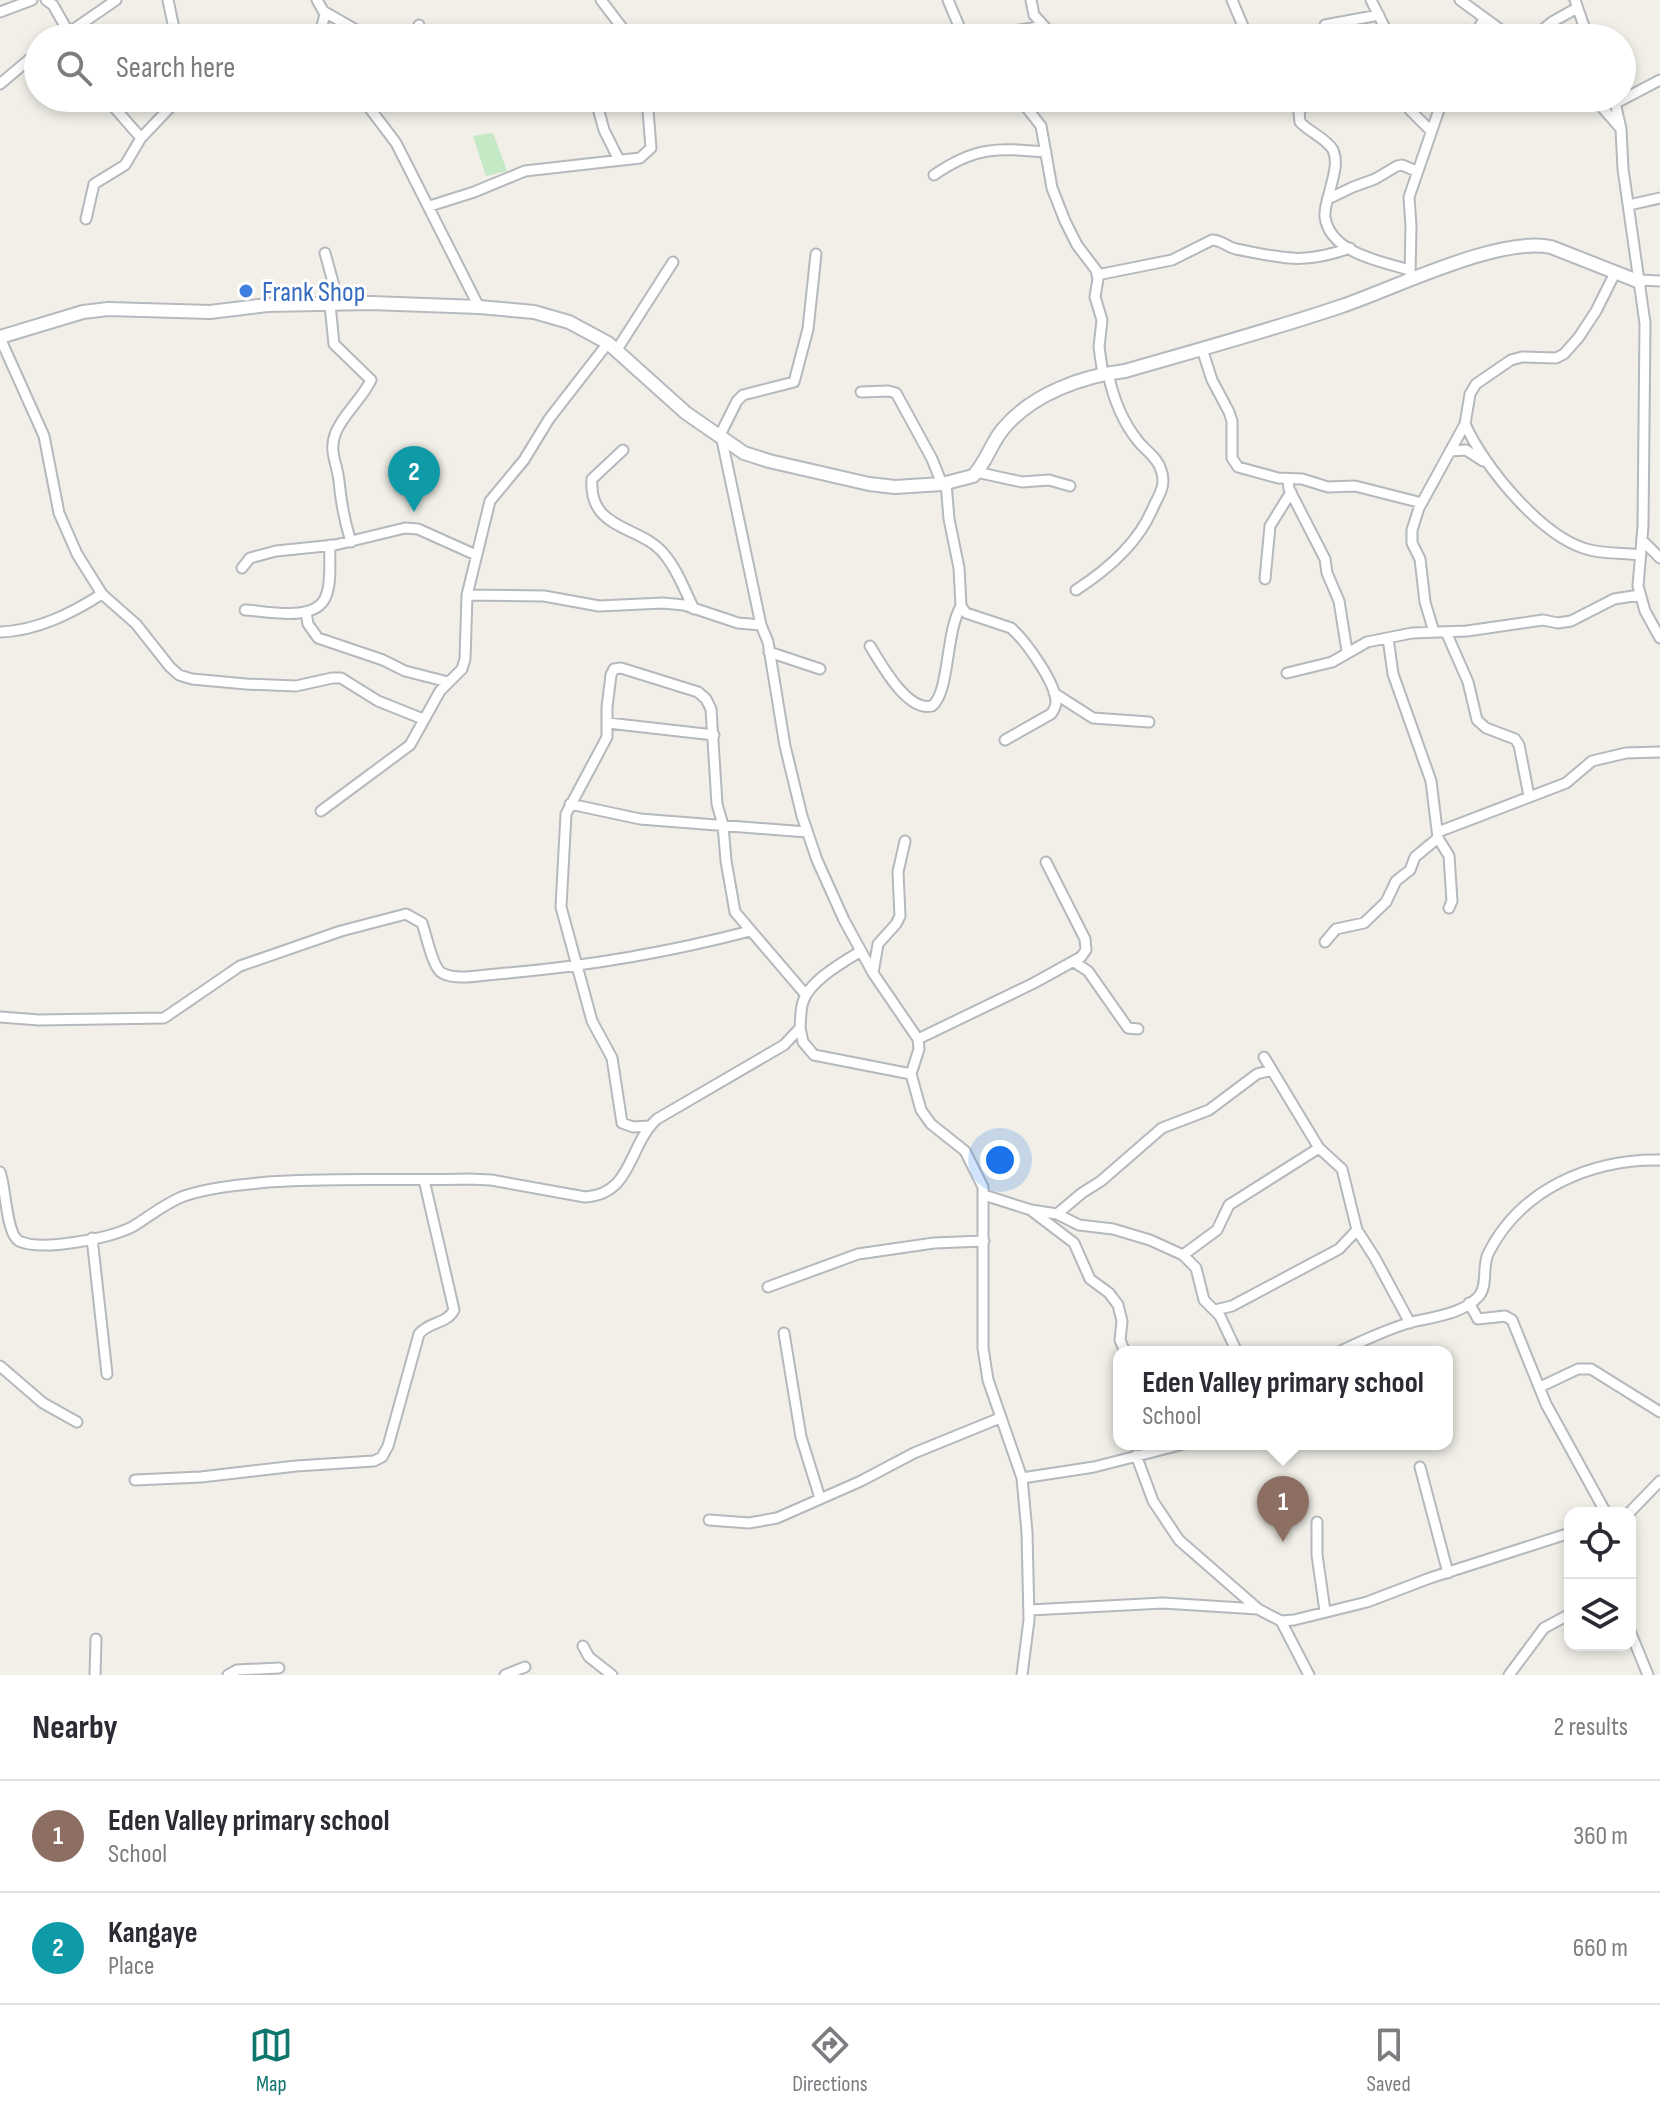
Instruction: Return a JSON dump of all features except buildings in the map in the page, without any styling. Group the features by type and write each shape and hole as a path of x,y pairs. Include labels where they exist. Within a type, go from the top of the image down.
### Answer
{"street":[{"path":"0,12 32,0"},
{"path":"46,0 53,5 61,24"},
{"path":"83,24 116,0"},
{"path":"168,0 173,24"},
{"path":"317,0 323,11 324,24"},
{"path":"601,0 619,24"},
{"path":"948,0 958,24"},
{"path":"1031,0 1034,15 1042,24"},
{"path":"1232,0 1242,24"},
{"path":"1371,0 1383,24"},
{"path":"1460,0 1491,24"},
{"path":"1550,24 1576,4 1583,24"},
{"path":"323,11 346,24"},
{"path":"1330,24 1379,15"},
{"path":"1481,24 1484,19"},
{"path":"0,84 24,64"},
{"path":"1636,91 1660,80"},
{"path":"118,112 141,138"},
{"path":"86,219 94,184 125,165 141,138 166,112"},
{"path":"373,112 396,143 479,307"},
{"path":"599,112 619,160"},
{"path":"430,206 525,171 640,158 651,148 648,112"},
{"path":"1030,112 1041,126 1052,188 1059,208 1077,245 1093,264 1097,275 1095,289 1102,320 1099,347 1112,394 1129,428 1161,468 1163,487 1148,523 1134,542 1091,581 1076,590"},
{"path":"1300,112 1300,122 1330,146 1335,155 1334,178 1325,217 1329,228 1350,248 1410,276"},
{"path":"1412,112 1430,130"},
{"path":"1410,276 1409,197 1437,112"},
{"path":"1606,112 1621,129"},
{"path":"1617,112 1640,281 1645,361 1640,595 1660,638"},
{"path":"934,175 977,152 1007,149 1046,152"},
{"path":"1328,199 1397,166 1416,171"},
{"path":"1629,205 1660,198"},
{"path":"1097,275 1182,258 1212,240 1290,260 1321,258 1350,248"},
{"path":"423,719 378,701 341,678 296,686 192,679 179,675 136,624 102,594 64,528 44,436 0,337 83,312 108,309 210,312 267,305 334,304 479,307 534,312 569,322 612,347 686,413 744,453 869,484 913,488 965,479 976,472 1002,430 1014,417 1064,386 1341,307 1410,276 1493,251 1537,244 1640,281 1660,281"},
{"path":"325,253 334,304 334,344 371,380 343,420 332,446 340,505 351,542"},
{"path":"816,254 808,329 794,382 743,395 737,401 720,438 769,652 785,746 807,832 833,896 861,951 918,1039 919,1049 911,1074 921,1110 931,1124 965,1151 975,1167 984,1195 983,1348 988,1380 1022,1478 1027,1532 1030,1610 1022,1675"},
{"path":"321,811 410,745 448,682 462,669 467,595 490,501 524,460 549,419 612,347 673,262"},
{"path":"1434,632 1425,602 1420,559 1411,538 1416,513 1465,424 1470,394 1476,384 1511,360 1522,357 1556,358 1571,347 1596,311 1615,273"},
{"path":"1202,349 1212,380 1232,421 1234,464 1244,470 1288,480 1302,479 1328,487 1355,486 1422,503"},
{"path":"861,392 896,393 944,484 959,568 961,606 951,634 942,695 932,706 919,707 909,700 870,646"},
{"path":"1465,424 1473,442 1516,498 1564,539 1591,550 1640,555"},
{"path":"623,450 592,479 591,486 599,507 611,523 641,536 665,555 694,610"},
{"path":"1450,451 1466,450 1487,462"},
{"path":"976,472 1022,482 1049,480 1070,486"},
{"path":"1288,480 1325,559 1327,573 1339,601 1347,651"},
{"path":"1265,579 1270,526 1291,492"},
{"path":"242,568 250,558 276,551 351,542 405,528 418,529 476,555"},
{"path":"1643,541 1660,558"},
{"path":"245,610 306,612 318,607 327,594 330,545"},
{"path":"0,632 16,632 53,620 102,594"},
{"path":"467,595 544,596 599,606 684,605 738,623 761,625"},
{"path":"1287,673 1332,662 1358,645 1388,638 1543,620 1558,623 1571,621 1614,599 1640,595"},
{"path":"961,606 966,613 1011,628 1041,666 1054,693 1056,704 1051,714 1005,740"},
{"path":"306,612 308,624 318,638 383,660 405,671 448,682"},
{"path":"1446,632 1468,682 1477,720 1486,728 1515,739 1519,745 1529,796"},
{"path":"1388,638 1393,674 1431,781 1438,835 1449,856 1452,901 1449,908"},
{"path":"769,652 820,669"},
{"path":"800,1028 784,1045 649,1126 633,1127 622,1123 612,1058 592,1021 561,907 564,824 570,804 604,744 614,669 621,668 698,692 706,699 711,709 717,804 723,825 735,912 806,995"},
{"path":"1054,693 1093,718 1149,722"},
{"path":"608,723 714,735"},
{"path":"1325,942 1336,929 1360,925 1382,907 1396,881 1410,870 1415,857 1426,851 1438,835 1566,783 1592,761 1626,753 1660,752"},
{"path":"570,804 640,819 807,832"},
{"path":"873,973 878,944 900,916 898,872 905,841"},
{"path":"918,1039 1074,962 1086,950 1085,939 1046,862"},
{"path":"0,1017 39,1020 164,1018 240,966 341,931 406,914 422,923 436,968 443,974 542,971 684,949 750,931"},
{"path":"861,951 831,969 806,995 802,1003 800,1028 803,1042 814,1055 911,1074"},
{"path":"1074,962 1088,971 1128,1028 1138,1029"},
{"path":"1264,1057 1319,1148 1342,1169 1357,1230 1410,1323"},
{"path":"1057,1214 1162,1128 1209,1110 1257,1074 1271,1070"},
{"path":"0,1172 11,1231 18,1241 43,1245 92,1238 130,1228 181,1197 233,1185 325,1178 491,1180 585,1197 598,1196 607,1192 625,1174 649,1126"},
{"path":"1183,1255 1217,1230 1229,1205 1319,1148"},
{"path":"1354,1346 1410,1323 1444,1316 1469,1303 1482,1290 1486,1257 1503,1229 1544,1191 1567,1177 1616,1163 1660,1160"},
{"path":"135,1480 352,1464 382,1457 399,1415 419,1334 424,1328 449,1318 454,1310 424,1180"},
{"path":"984,1195 1031,1210 1057,1214 1079,1225 1113,1229 1150,1240 1183,1255 1196,1268 1204,1300 1224,1322 1234,1346"},
{"path":"1031,1210 1074,1243 1090,1279 1114,1299 1122,1321 1122,1346"},
{"path":"1215,1310 1232,1306 1339,1249 1357,1230"},
{"path":"92,1238 107,1374"},
{"path":"768,1287 858,1254 934,1243 984,1241"},
{"path":"1469,1303 1478,1319 1505,1316 1512,1320 1559,1428 1603,1507"},
{"path":"1224,1322 1232,1306"},
{"path":"784,1333 801,1437 820,1498"},
{"path":"0,1366 43,1403 77,1422"},
{"path":"1540,1387 1585,1367 1601,1373 1660,1412"},
{"path":"709,1520 749,1523 777,1518 966,1430 1000,1418"},
{"path":"1022,1478 1094,1467 1158,1450"},
{"path":"1136,1455 1153,1501 1179,1540 1258,1609 1281,1621 1309,1675"},
{"path":"1420,1467 1448,1573"},
{"path":"1635,1507 1660,1481"},
{"path":"1317,1522 1317,1555 1325,1611"},
{"path":"1281,1621 1367,1602 1564,1535"},
{"path":"1030,1610 1163,1603 1258,1609"},
{"path":"1509,1675 1544,1628 1564,1617"},
{"path":"95,1675 96,1639"},
{"path":"583,1646 589,1657 612,1675"},
{"path":"1636,1646 1648,1675"},
{"path":"505,1675 525,1667"},
{"path":"228,1675 237,1670 279,1668"}],"green space":[{"path":"493,133 507,171 486,176 473,136"}],"place":[{"name":"Frank Shop","path":"246,291"},
{"name":"Kangaye","path":"414,512"},
{"name":"Eden Valley primary school","path":"1283,1542"}]}
